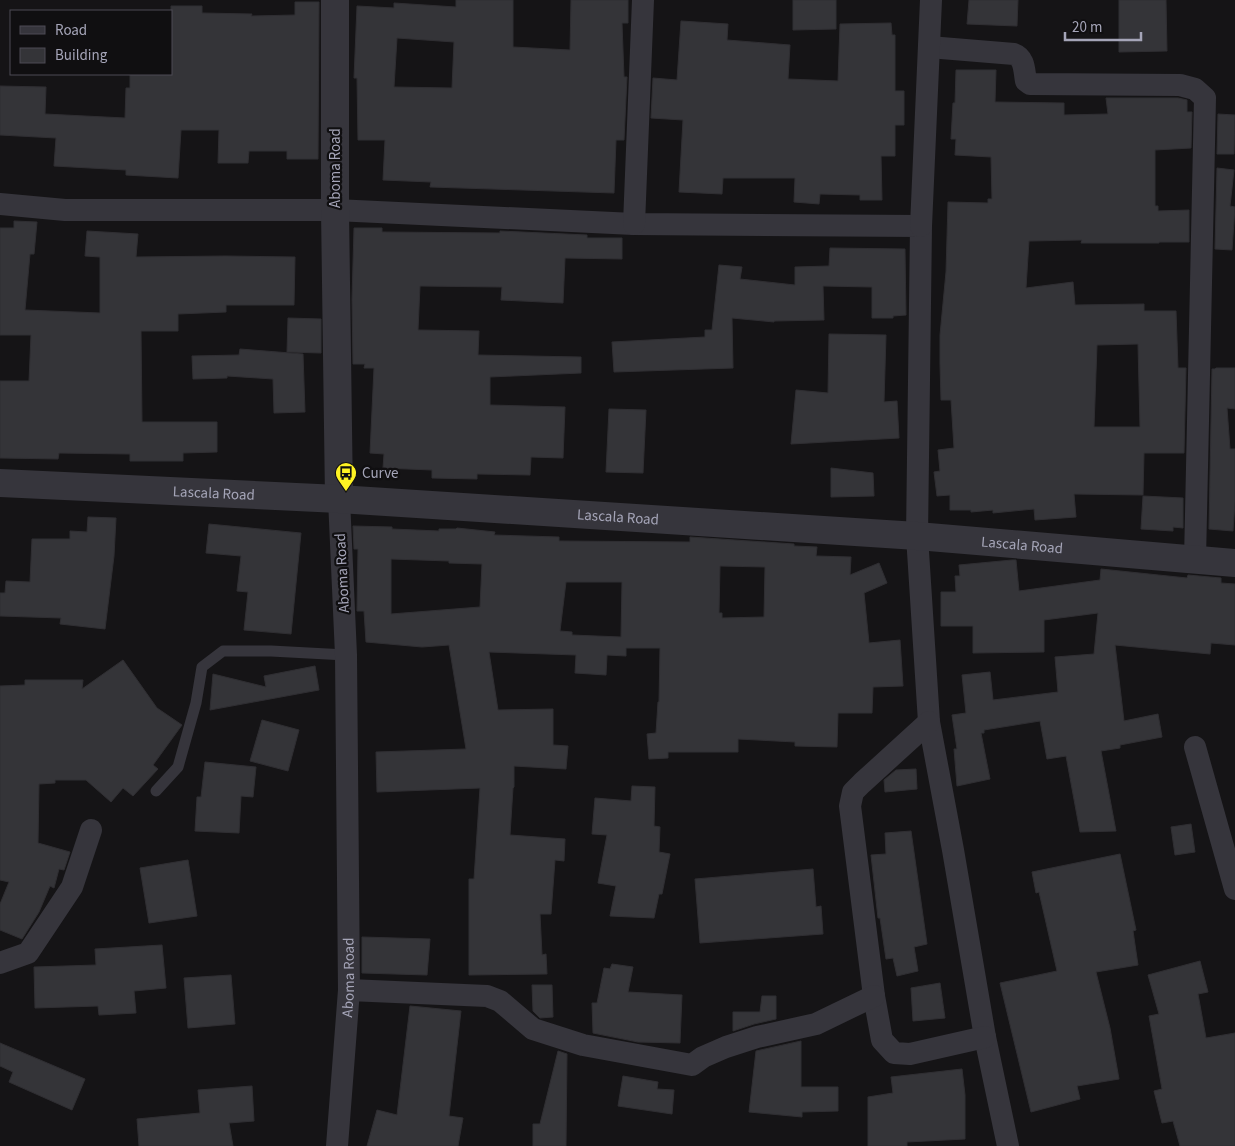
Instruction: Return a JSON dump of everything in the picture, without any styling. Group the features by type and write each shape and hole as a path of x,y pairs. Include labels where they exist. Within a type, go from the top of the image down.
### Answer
{"street":[{"name":"Aboma Road","path":"335,0 335,210 339,499 346,655 349,990 337,1146"},
{"path":"634,224 643,0"},
{"path":"931,0 921,226 917,536 929,722 985,1037 1008,1146"},
{"path":"929,47 1014,54 1022,59 1026,81 1030,84 1180,85 1195,89 1205,98 1195,560"},
{"path":"0,204 64,210 335,210 634,224 921,226"},
{"name":"Lascala Road","path":"0,484 339,499 917,536 1235,563"},
{"path":"929,722 853,792 850,806 874,996 882,1040 894,1053 910,1054 985,1037"},
{"path":"1195,747 1235,889"},
{"path":"0,963 28,953 72,886 91,830"},
{"path":"349,990 487,996 500,1001 533,1029 582,1044 692,1065 703,1057 726,1047 757,1037 816,1024 874,996"}],"lane":[{"path":"156,791 178,767 196,702 202,667 224,651 271,651 346,655"}],"building":[{"path":"456,0 513,0 513,47 570,50 571,0 628,0 628,23 622,23 624,77 627,77 624,140 616,140 614,193 430,187 431,182 383,180 385,140 358,140 357,78 354,78 357,6 394,8 394,3 456,7","holes":["397,38 454,42 452,88 394,87"]},
{"path":"793,0 836,0 836,29 793,30"},
{"path":"969,0 1018,0 1017,26 967,24"},
{"path":"1119,0 1166,0 1167,51 1119,52"},
{"path":"295,2 319,2 318,159 287,159 287,151 249,151 248,163 218,163 219,130 181,130 178,178 126,175 126,170 54,166 56,138 0,135 0,86 46,87 45,114 125,118 126,88 130,88 130,75 172,75 171,6 202,6 202,13 252,14 251,16 295,15"},
{"path":"681,21 728,24 727,40 790,45 788,79 838,81 840,24 891,23 892,35 895,35 895,91 904,91 904,125 895,125 895,156 881,156 882,200 860,200 860,195 820,194 819,204 794,202 795,178 723,178 722,194 679,192 683,120 651,118 653,78 677,80"},
{"path":"956,70 996,70 995,102 1064,103 1064,115 1108,114 1106,98 1178,98 1187,100 1187,112 1192,112 1191,148 1155,150 1155,206 1158,206 1158,211 1189,210 1189,242 1081,243 1082,240 1029,241 1026,288 1073,282 1075,305 1144,304 1144,311 1176,311 1178,368 1186,368 1184,453 1144,453 1143,495 1074,494 1076,517 1035,520 1034,509 993,513 993,510 971,512 971,510 950,510 950,495 937,496 934,472 940,471 938,450 954,448 951,400 941,400 940,364 948,202 988,203 988,199 992,199 991,157 955,155 956,139 951,139 953,103 955,103","holes":["1138,344 1140,427 1094,427 1097,345"]},
{"path":"1218,114 1235,115 1234,154 1217,154"},
{"path":"1217,168 1234,170 1230,206 1235,207 1232,250 1215,249"},
{"path":"14,221 37,222 34,254 30,254 25,310 100,313 100,257 85,256 87,231 138,234 136,257 295,257 294,305 226,305 226,312 178,314 178,331 141,331 142,422 217,422 217,452 183,453 183,461 130,461 130,454 59,453 58,459 0,458 0,381 29,381 31,335 0,335 0,228 14,228"},
{"path":"354,228 382,228 382,232 500,233 500,231 587,235 587,238 622,238 622,259 565,258 563,303 501,300 502,287 420,286 418,330 479,331 478,355 581,357 581,373 490,377 490,405 565,407 563,458 531,457 530,475 477,474 477,479 432,478 432,470 383,468 384,454 370,453 374,368 364,368 365,364 353,364"},
{"path":"830,248 905,249 906,315 893,316 893,318 872,318 872,287 823,286 824,320 774,322 732,318 733,368 614,372 612,342 705,337 705,330 712,330 719,265 742,267 740,279 795,285 795,267 829,266"},
{"path":"288,318 321,319 321,353 287,352"},
{"path":"829,334 886,335 884,402 897,401 899,438 791,444 796,390 828,393"},
{"path":"240,349 303,354 305,412 274,413 273,379 227,376 227,378 193,379 192,356 239,355"},
{"path":"1235,368 1235,409 1227,408 1230,449 1235,449 1233,531 1209,529 1212,369"},
{"path":"609,409 646,410 643,473 606,472"},
{"path":"831,468 873,473 874,496 831,497"},
{"path":"1143,496 1183,498 1183,528 1173,527 1173,531 1141,529"},
{"path":"88,517 116,518 114,556 105,629 60,624 61,618 0,616 0,593 5,593 6,581 30,582 32,539 70,539 70,531 87,532"},
{"path":"209,524 301,533 291,634 244,630 248,592 237,591 241,556 206,553"},
{"path":"353,526 439,531 439,529 457,528 495,532 494,535 559,537 559,541 690,542 690,537 817,547 816,556 851,557 850,575 879,563 887,583 864,593 869,643 900,640 903,686 873,687 872,713 838,713 837,747 795,746 795,742 738,739 738,752 668,752 668,758 649,759 647,734 656,733 659,702 660,648 626,648 626,656 607,655 606,675 575,673 576,655 489,652 498,710 553,709 553,745 568,746 566,769 514,766 510,835 565,839 564,861 555,860 551,914 540,914 542,955 546,954 547,974 469,975 469,879 474,879 480,788 377,792 376,752 466,749 449,645 422,647 366,642 364,611 357,611 358,549 354,549","holes":["391,559 482,564 480,607 391,614","720,566 765,567 764,617 722,618 722,613 719,613","566,582 622,582 621,637 572,635 572,632 560,631"]},
{"path":"1016,560 1019,591 1100,580 1101,569 1187,578 1188,575 1221,578 1221,583 1235,584 1235,645 1211,643 1210,654 1115,645 1124,721 1158,714 1162,737 1120,745 1120,748 1101,751 1116,831 1080,832 1066,756 1047,759 1040,721 984,730 984,733 981,733 990,779 957,786 954,749 957,749 952,715 966,713 962,675 990,672 993,700 1058,692 1055,657 1094,654 1098,613 1044,620 1044,652 973,653 973,626 941,626 941,592 956,592 955,576 960,576 959,565"},
{"path":"123,660 157,708 182,725 153,765 158,769 133,796 123,788 111,802 86,780 55,780 55,783 39,784 38,843 70,852 64,870 59,869 54,888 50,886 39,912 22,939 0,930 0,904 9,882 0,880 0,686 25,685 25,680 83,680 82,689"},
{"path":"315,666 319,690 210,710 213,674 266,687 264,676"},
{"path":"262,720 299,730 288,771 250,761"},
{"path":"205,762 256,767 253,797 241,796 239,833 195,831 197,797 201,797"},
{"path":"916,769 917,789 885,792 884,780 896,770"},
{"path":"632,786 655,787 654,826 660,827 659,852 670,854 662,894 659,894 654,918 610,916 616,886 598,883 607,835 592,834 595,798 631,801"},
{"path":"1191,824 1195,852 1175,855 1171,827"},
{"path":"911,831 927,944 914,947 918,971 897,976 893,958 886,959 880,918 878,918 871,855 886,854 885,833"},
{"path":"1120,854 1136,930 1133,931 1138,965 1096,972 1110,1028 1119,1079 1077,1086 1080,1099 1031,1112 1000,983 1057,971 1039,892 1036,893 1032,872"},
{"path":"188,860 197,916 149,923 140,868"},
{"path":"813,869 816,907 821,906 823,934 700,943 695,879"},
{"path":"362,937 430,939 427,975 362,973"},
{"path":"162,945 166,988 134,991 136,1013 99,1015 98,1006 35,1008 34,967 96,965 95,949"},
{"path":"1200,961 1208,992 1198,994 1206,1038 1235,1033 1235,1146 1180,1146 1173,1121 1162,1123 1154,1091 1162,1089 1149,1016 1159,1014 1148,975"},
{"path":"612,964 633,967 628,992 682,995 680,1043 638,1042 593,1033 592,1003 597,1003 604,968 610,969"},
{"path":"231,975 235,1024 188,1028 184,978"},
{"path":"940,983 945,1018 913,1021 911,988"},
{"path":"532,985 552,985 553,1017 540,1018 533,1011"},
{"path":"762,996 776,996 776,1019 733,1031 733,1012 760,1012"},
{"path":"410,1006 461,1011 449,1116 463,1118 458,1146 367,1146 377,1110 397,1115"},
{"path":"801,1041 801,1087 838,1087 838,1111 802,1112 802,1117 749,1112 756,1051"},
{"path":"0,1043 85,1079 72,1110 9,1082 13,1072 0,1066"},
{"path":"558,1051 567,1054 566,1146 533,1146 533,1124 540,1124"},
{"path":"962,1069 965,1095 965,1139 907,1142 907,1146 868,1146 868,1097 893,1093 891,1077"},
{"path":"623,1076 658,1082 657,1089 674,1090 672,1114 618,1106"},
{"path":"252,1086 254,1121 229,1123 233,1146 139,1146 137,1119 200,1113 198,1090"}],"place":[{"name":"Curve","path":"346,492"}]}
